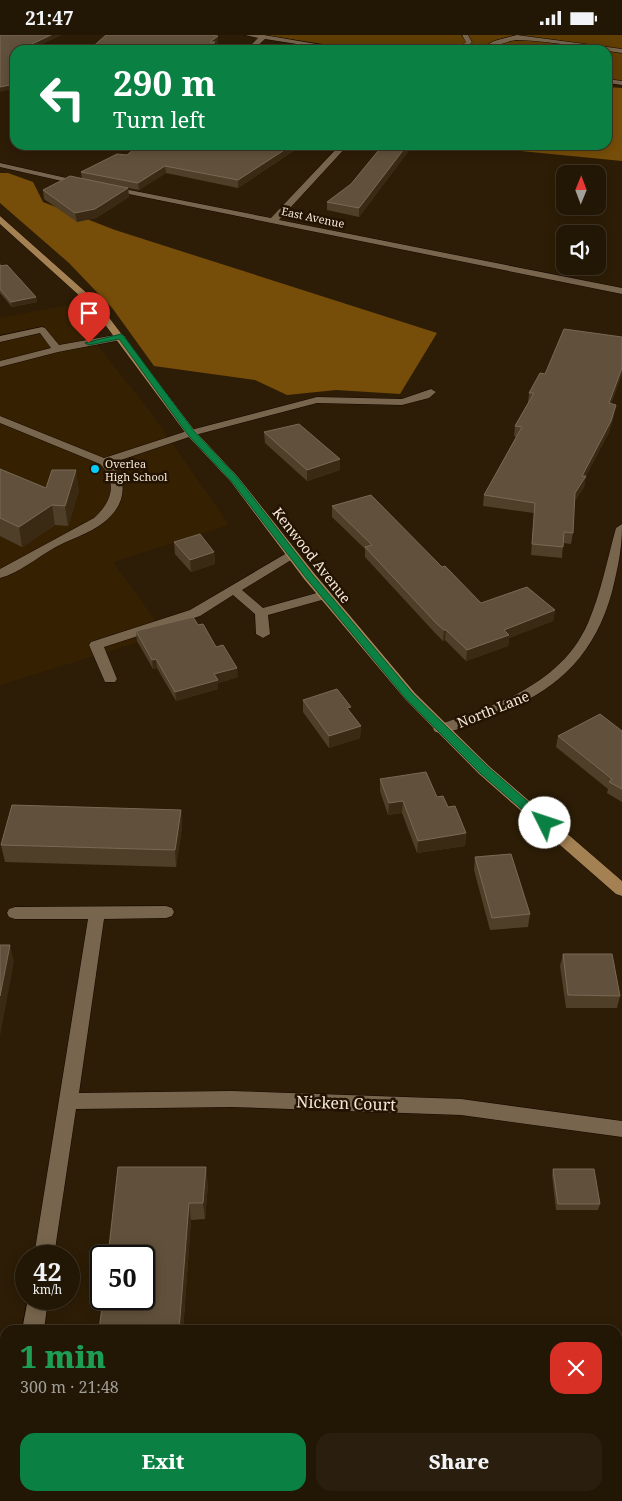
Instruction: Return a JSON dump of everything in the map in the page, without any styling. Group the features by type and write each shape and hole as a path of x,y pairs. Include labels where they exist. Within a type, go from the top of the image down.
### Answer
{"main road":[{"name":"Kenwood Avenue","path":"0,219 95,305 121,337 191,433 235,480 324,595 440,729 484,770 622,890"}],"street":[{"path":"248,35 316,45"},
{"path":"465,35 470,42 466,45"},
{"path":"255,45 264,37"},
{"path":"492,45 519,37 578,45"},
{"path":"274,220 339,150"},
{"name":"East Avenue","path":"0,165 58,179 274,220 622,291"},
{"path":"0,339 42,330 57,349"},
{"path":"0,364 57,349 121,337"},
{"path":"104,462 191,433 316,400 402,402 425,396 431,392"},
{"path":"0,419 104,462 114,471 118,479 118,492 107,514 98,521 56,542 0,574"},
{"name":"North Lane","path":"440,729 503,707 532,694 565,667 579,651 589,635 598,614 622,528"},
{"path":"110,679 96,645 195,613 292,555"},
{"path":"235,590 261,613 263,634"},
{"path":"261,613 324,595"},
{"path":"15,913 166,913"},
{"path":"46,1245 97,913"},
{"name":"Nicken Court","path":"68,1101 231,1099 340,1101 460,1107 622,1129"},
{"path":"34,1325 36,1310"}],"shaded area":[{"path":"263,35 622,35 622,81 612,80 612,45 330,45"},
{"path":"612,87 622,88 622,161 511,150 612,150"},
{"path":"0,173 8,173 33,182 43,202 115,230 437,333 400,394 336,390 287,395 255,380 154,366 113,309 69,263 0,203"},
{"name":"Overlea High School","path":"69,305 81,325 151,413 229,525 113,562 165,634 0,685 0,318"}],"building":[{"path":"0,35 51,35 30,45 10,45 10,85 0,87"},
{"path":"106,35 218,36 210,42 215,42 211,45 95,45"},
{"path":"133,150 284,150 238,180 165,166 138,183 81,172 117,154 127,155"},
{"path":"379,150 403,150 359,208 327,202 351,184"},
{"path":"70,176 128,188 95,209 75,213 43,190"},
{"path":"7,265 36,297 11,302 0,289 0,266"},
{"path":"564,329 622,337 622,368 609,403 616,405 611,421 582,476 586,476 575,493 573,533 564,532 563,547 532,544 535,503 484,495 522,427 515,426 534,393 529,393 540,373 545,374"},
{"path":"299,424 340,459 307,470 264,432"},
{"path":"0,469 46,488 52,470 76,470 65,506 52,505 19,527 0,518"},
{"path":"371,495 442,567 445,566 481,603 527,587 555,610 504,630 509,635 467,650 436,623 365,547 372,545 332,506"},
{"path":"200,534 214,552 190,560 174,542"},
{"path":"193,617 198,625 203,624 216,647 223,645 237,668 214,674 218,680 175,692 156,659 152,660 136,631"},
{"path":"337,689 351,707 347,708 361,726 329,736 303,700"},
{"path":"600,714 622,731 622,789 609,782 612,779 558,736"},
{"path":"426,772 437,797 443,796 448,807 455,806 466,833 418,841 403,801 389,803 380,779"},
{"path":"12,805 181,810 175,850 1,845"},
{"path":"511,854 530,914 492,918 475,857"},
{"path":"0,945 10,945 0,996"},
{"path":"563,954 612,954 620,996 568,995"},
{"path":"118,1167 206,1167 203,1203 189,1203 179,1325 100,1325 102,1310 155,1310 155,1245 109,1245"},
{"path":"553,1169 594,1169 600,1204 558,1204"}],"place":[{"name":"Overlea High School","path":"95,469"}],"route":[{"path":"89,343 121,337 191,433 235,480 309,576 378,660 440,729 545,823"}]}
